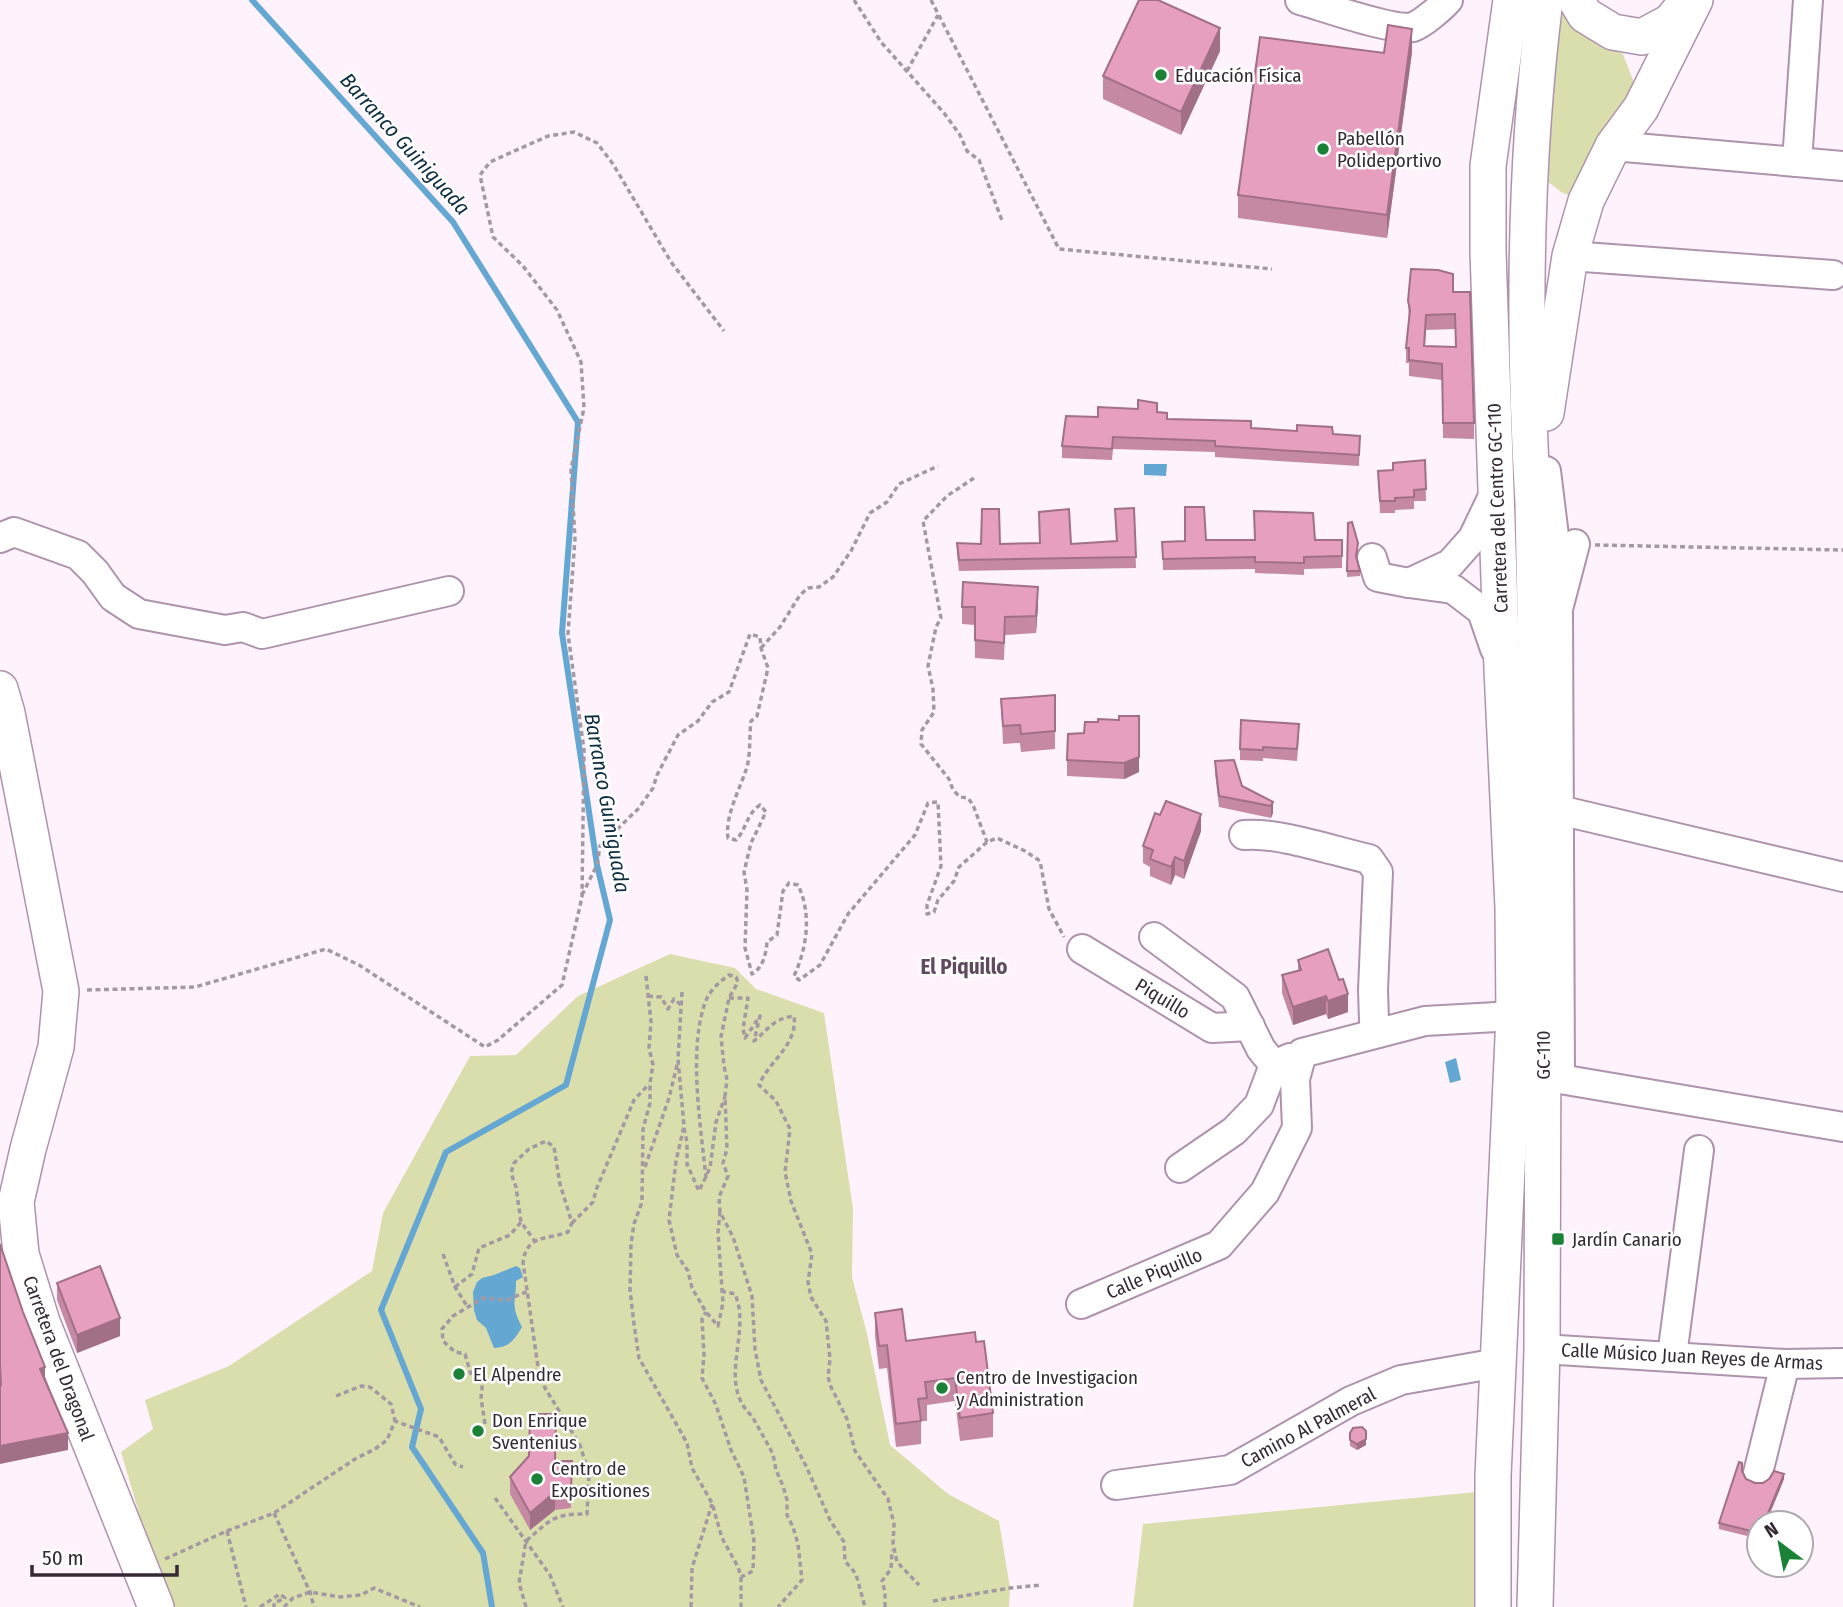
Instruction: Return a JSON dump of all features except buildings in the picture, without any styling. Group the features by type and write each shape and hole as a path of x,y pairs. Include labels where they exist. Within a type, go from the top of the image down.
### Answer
{"main road":[{"name":"Carretera del Centro GC-110","path":"1511,0 1488,166 1488,251 1513,908 1514,1016"},
{"name":"Carretera del Centro GC-110","path":"1533,503 1528,420 1530,188 1538,55 1545,0"},
{"path":"1576,0 1585,15 1613,32 1636,54 1644,77 1641,108"},
{"path":"1613,32 1642,37 1670,22 1689,0"},
{"path":"1533,503 1570,256 1587,201 1613,146 1641,108 1695,0"},
{"name":"GC-110","path":"1533,503 1543,1027 1542,1349 1535,1607"},
{"name":"Carretera del Dragonal","path":"0,689 8,713 61,991 56,1047 16,1202 21,1254 42,1322 156,1607"},
{"name":"GC-110","path":"1493,1607 1493,1476 1514,1016"}],"street":[{"path":"1300,0 1382,24 1413,27 1448,0"},
{"path":"1797,162 1808,0"},
{"path":"1613,146 1843,166"},
{"path":"1570,256 1833,275"},
{"path":"1535,637 1555,544 1542,437"},
{"path":"1409,583 1450,564 1474,538 1496,490"},
{"path":"0,538 14,532 78,555 113,597 139,614 225,630 243,627 262,634 449,591"},
{"path":"1575,544 1558,609 1560,1079 1843,1127"},
{"path":"1371,558 1378,577 1453,589 1482,611 1502,669"},
{"path":"1559,810 1843,877"},
{"path":"1244,835 1268,836 1369,859 1375,866 1378,886 1373,990 1374,1021 1378,1033"},
{"path":"1154,937 1235,997 1261,1049 1274,1065"},
{"name":"Piquillo","path":"1082,949 1212,1028 1250,1026"},
{"path":"1180,1168 1234,1131 1259,1105 1274,1065 1302,1053 1425,1021 1514,1016"},
{"name":"Calle Piquillo","path":"1081,1304 1219,1245 1265,1192 1297,1128 1295,1079 1302,1053"},
{"path":"1672,1356 1699,1150"},
{"name":"Calle Músico Juan Reyes de Armas","path":"1542,1349 1785,1364 1843,1363"},
{"name":"Camino Al Palmeral","path":"1116,1485 1230,1469 1351,1401 1401,1380 1499,1363"},
{"path":"1758,1473 1785,1364"}],"path":[{"path":"854,0 881,41 944,113 960,135 967,151 979,160 1003,223"},
{"path":"930,0 1059,249 1272,269"},
{"path":"907,72 938,15"},
{"path":"61,991 195,987 326,949 359,965 485,1047 498,1040 562,985 582,897 584,750 568,634 575,539 571,469 584,408 581,362 557,310 523,266 493,237 480,175 490,162 548,136 574,132 597,143 613,164 671,262 724,331"},
{"path":"761,648 800,595 808,588 819,587 833,578 851,551 870,513 887,502 899,484 939,466"},
{"path":"974,478 947,496 923,521 941,618 936,627 928,666 934,712 922,730 921,744 950,779 953,790 973,805 987,842"},
{"path":"1575,544 1843,550"},
{"path":"582,897 597,865 600,846 639,808 653,788 678,735 698,721 712,702 729,692 750,634 760,637 768,668 757,716 751,721 747,769 739,784 727,830 728,838 736,840 753,810 760,806 765,812 751,843 744,872 747,890 746,948 752,974 758,970 766,953 767,942 777,935 783,891 789,883 798,885 807,909 803,958 794,976 799,980 808,975 813,967 820,965 848,914 915,835 928,803 938,802 941,866 927,905 927,914 934,912 938,900 954,881 959,867 987,842 996,838 1025,851 1040,862 1049,909 1058,923 1060,933 1070,945 1082,949"},
{"path":"684,1126 676,1161 669,1220 677,1255 688,1270 692,1288 718,1326 723,1303 718,1232 719,1197 727,1176 723,1163 727,1149 727,1080 721,1037 729,998 738,982 736,977 729,975 712,990 705,1003 700,1031 697,1092 706,1178"},
{"path":"646,976 651,1022 649,1048 653,1065 650,1103 643,1129 642,1202 634,1224 631,1244 630,1290 639,1358 687,1443 692,1468 712,1503 722,1538 741,1577 741,1607"},
{"path":"682,992 678,1059 687,1164 699,1191 710,1168 716,1122 725,1096"},
{"path":"648,996 661,997 668,1009 674,999 681,1005"},
{"path":"729,998 748,998 743,1029 745,1038 760,1016 754,1041 766,1028 785,1017 794,1016 793,1035 759,1085 776,1101 790,1129 785,1172 791,1201 812,1254 808,1282 811,1297 825,1321 830,1359 828,1377 847,1419 855,1451 888,1499 894,1524 891,1569 882,1581 885,1607"},
{"path":"643,1173 669,1098 678,1059"},
{"path":"526,1607 519,1583 526,1541 562,1514 587,1514 589,1474 580,1445 545,1388 538,1367 523,1262 525,1251 534,1240 568,1232 572,1223 593,1202 600,1178 634,1100 650,1083"},
{"path":"534,1240 521,1222 511,1173 514,1163 529,1149 546,1141 554,1147 560,1184 572,1223"},
{"path":"720,1212 733,1237 752,1296 755,1349 761,1380 806,1466 830,1521 844,1542 845,1561 856,1574 866,1607"},
{"path":"455,1287 472,1275 479,1248 510,1235 521,1222"},
{"path":"443,1254 455,1287 470,1305"},
{"path":"485,1424 481,1398 483,1379 472,1378 465,1354 455,1352 443,1340 442,1329 453,1315 483,1298 507,1300 528,1291"},
{"path":"721,1291 735,1294 739,1303 741,1335 735,1353 737,1367 734,1379 747,1412 752,1416 773,1454 787,1500 787,1515 798,1544 802,1580 778,1607"},
{"path":"706,1312 702,1319 702,1378 716,1405 730,1450 744,1477 754,1541 753,1571 741,1577"},
{"path":"141,1569 274,1513 387,1440 397,1422 391,1404 370,1387 360,1386 336,1395"},
{"path":"397,1422 439,1437 456,1464 463,1467"},
{"path":"495,1498 550,1575 563,1607"},
{"path":"691,1607 692,1569 712,1503"},
{"path":"274,1513 310,1592 314,1607"},
{"path":"227,1531 246,1607"},
{"path":"892,1544 897,1562 919,1585"},
{"path":"933,1601 1042,1585"},
{"path":"284,1607 293,1598 310,1592 340,1597 360,1595 374,1588 420,1607"},
{"path":"260,1607 280,1594 285,1598 274,1603 274,1607"}],"green space":[{"path":"1564,2 1600,42 1623,54 1633,80 1632,96 1571,196 1547,181 1550,105"},
{"path":"670,954 735,968 756,989 824,1013 853,1209 852,1277 890,1445 948,1494 999,1521 1010,1588 1009,1607 170,1607 154,1564 121,1452 153,1429 145,1400 229,1366 372,1271 383,1213 470,1056 516,1055 578,996"},
{"path":"1476,1492 1474,1607 1133,1607 1143,1524"}],"water":[{"path":"1144,464 1167,464 1166,476 1144,475"},
{"path":"1456,1058 1461,1080 1450,1083 1445,1062"},
{"path":"516,1266 520,1268 523,1277 516,1281 514,1304 522,1327 511,1342 494,1348 486,1328 477,1320 473,1292 482,1278"}],"waterway":[{"name":"Barranco Guiniguada","path":"252,0 453,222 578,422 562,633 597,865 610,920 566,1085 446,1152 381,1310 421,1409 412,1447 483,1553 492,1607"}],"place":[{"name":"Educación Física","path":"1161,75"},
{"name":"Pabellón Polideportivo","path":"1323,149"},
{"name":"Jardín Canario","path":"1558,1239"},
{"name":"El Alpendre","path":"459,1374"},
{"name":"Centro de Investigacion y Administration","path":"942,1388"},
{"name":"Don Enrique Sventenius","path":"478,1431"},
{"name":"Centro de Expositiones","path":"537,1479"}],"district":[{"name":"El Piquillo","path":"964,967"}]}
